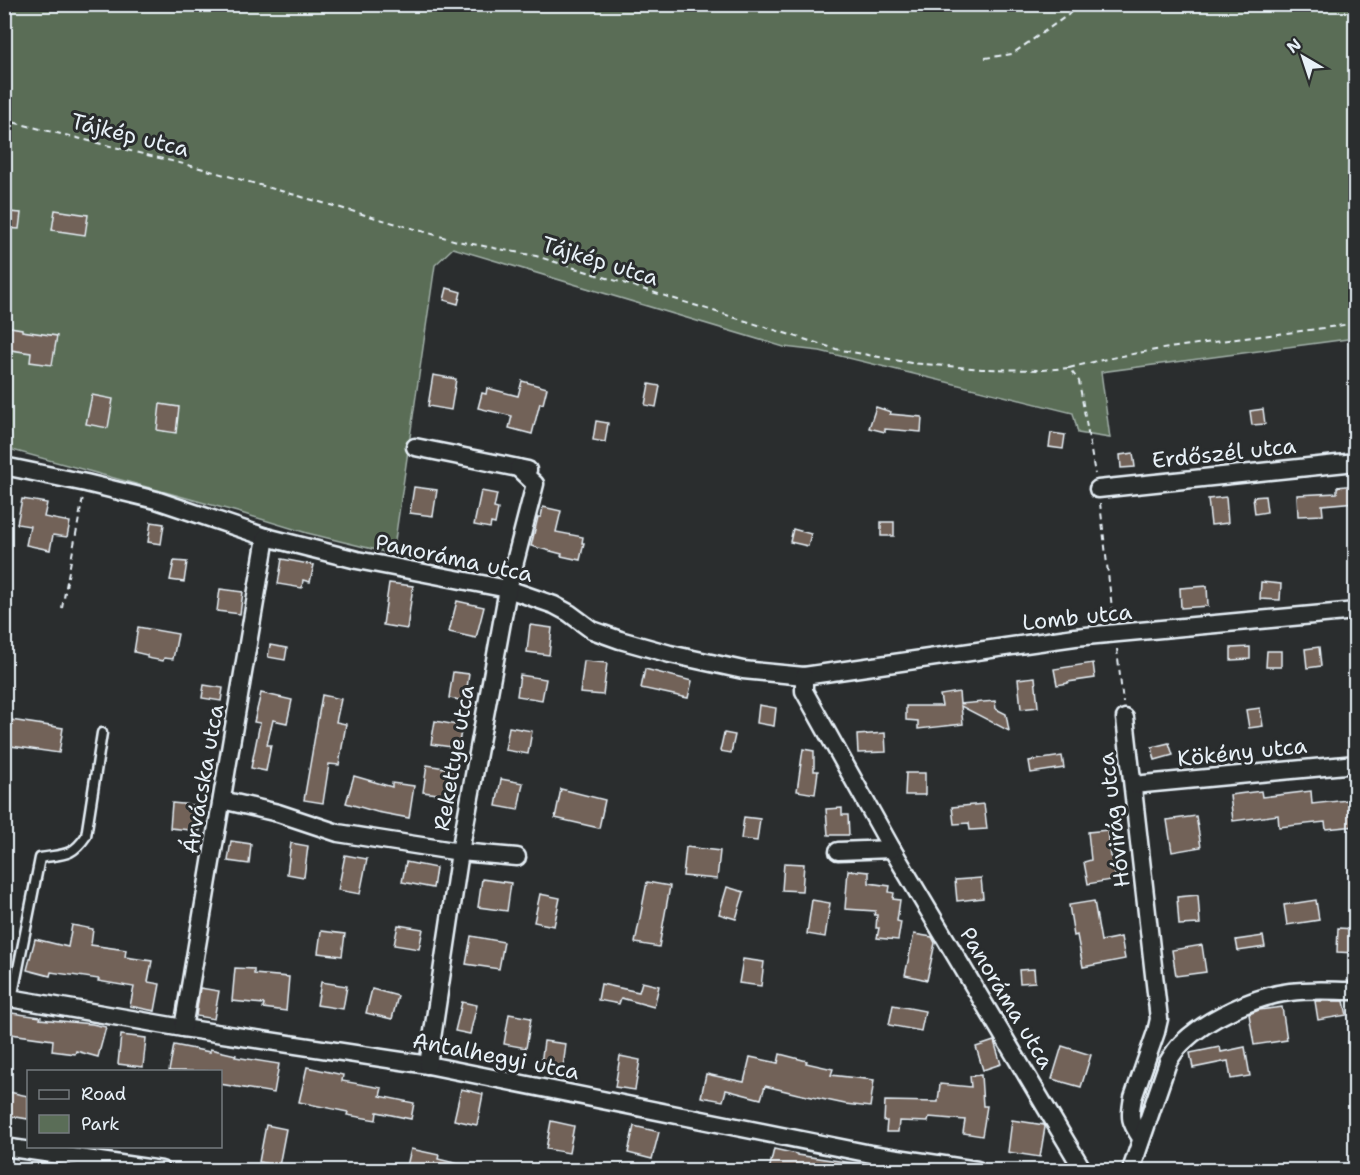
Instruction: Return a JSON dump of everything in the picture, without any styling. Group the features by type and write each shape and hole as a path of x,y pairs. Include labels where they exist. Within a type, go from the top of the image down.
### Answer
{"street":[{"path":"415,447 538,472"},
{"name":"Erdőszél utca","path":"1098,489 1356,462"},
{"name":"Panoráma utca","path":"4,466 156,500 266,537 357,560 508,589 554,605 592,630 670,654 743,670 804,676 804,690 892,849 1083,1170"},
{"name":"Rekettye utca","path":"428,1065 460,852 508,589 535,484 518,468"},
{"name":"Árvácska utca","path":"183,1028 266,537"},
{"name":"Lomb utca","path":"804,676 1075,637 1356,611"},
{"name":"Hóvirág utca","path":"1125,718 1159,1019 1131,1109 1133,1126 1142,1138"},
{"name":"Kökény utca","path":"1132,786 1356,764"},
{"path":"222,800 278,813 338,833 460,852 517,857"},
{"path":"838,851 892,849"},
{"path":"1131,1170 1168,1062 1175,1051 1191,1035 1251,1001 1272,995 1305,990 1356,991"},
{"name":"Antalhegyi utca","path":"8,998 183,1028 428,1065 871,1154 976,1170"},
{"path":"4,1147 161,1170"}],"lane":[{"path":"8,998 40,858 68,854 79,847 86,836 102,733"}],"path":[{"path":"985,58 1012,54 1068,15 1078,4"},
{"name":"Tájkép utca","path":"4,120 200,168 457,241 536,256 836,349 911,363 982,369 1069,368 1156,349 1299,333 1356,323"},
{"path":"1069,368 1079,381 1098,489"},
{"path":"62,608 86,483"},
{"name":"Hóvirág utca","path":"1098,489 1125,718"}],"green space":[{"path":"4,5 1355,5 1355,338 1101,372 1110,438 1078,433 1073,413 820,351 784,347 453,248 435,265 393,554 307,533 5,448"}],"building":[{"path":"55,210 88,215 85,235 52,230"},
{"path":"8,212 21,213 19,229 6,228"},
{"path":"447,288 461,292 458,304 444,300"},
{"path":"4,326 57,336 52,365 30,362 31,353 4,349"},
{"path":"433,375 456,379 451,410 428,406"},
{"path":"522,381 547,388 543,404 540,403 532,434 509,428 512,416 478,408 482,393 486,394 487,388 518,396"},
{"path":"649,384 660,386 656,407 645,405"},
{"path":"92,395 113,399 108,428 86,424"},
{"path":"160,404 179,407 176,433 157,430"},
{"path":"876,407 891,412 890,414 922,417 921,432 885,429 885,432 869,428"},
{"path":"1263,409 1265,424 1252,425 1250,411"},
{"path":"596,421 608,423 605,442 593,440"},
{"path":"1051,433 1065,435 1063,449 1049,447"},
{"path":"1133,453 1135,467 1121,468 1120,455"},
{"path":"1356,485 1356,502 1322,505 1323,515 1298,516 1297,495 1337,493 1337,487"},
{"path":"414,487 437,490 433,516 410,513"},
{"path":"481,491 497,494 494,508 498,509 495,524 491,523 490,528 474,525"},
{"path":"1265,496 1267,512 1255,514 1253,497"},
{"path":"1226,497 1228,523 1211,525 1208,499"},
{"path":"22,499 47,503 44,517 70,522 67,537 53,535 50,550 26,545 30,526 17,524"},
{"path":"543,507 561,511 556,532 583,537 580,560 531,546 538,517 541,517"},
{"path":"151,522 164,524 161,544 148,542"},
{"path":"881,522 894,522 894,536 881,536"},
{"path":"793,529 811,534 808,546 790,542"},
{"path":"282,559 314,565 310,582 303,580 302,588 278,584"},
{"path":"174,561 187,562 184,582 170,580"},
{"path":"1261,582 1281,584 1280,600 1260,599"},
{"path":"389,583 413,586 407,629 383,625"},
{"path":"1207,586 1208,606 1181,608 1180,588"},
{"path":"220,589 243,592 240,614 217,611"},
{"path":"457,601 484,607 476,638 449,632"},
{"path":"530,625 552,628 549,655 527,652"},
{"path":"138,627 178,634 173,659 164,658 163,661 147,658 147,655 134,652"},
{"path":"270,645 287,648 285,660 268,657"},
{"path":"1250,647 1250,659 1231,660 1231,648"},
{"path":"1319,647 1321,666 1307,668 1305,649"},
{"path":"1267,651 1281,651 1281,667 1266,667"},
{"path":"584,661 607,663 603,695 580,693"},
{"path":"1093,663 1095,678 1057,685 1054,669"},
{"path":"645,669 692,681 688,698 641,688"},
{"path":"453,672 469,674 465,701 449,698"},
{"path":"520,675 546,679 542,700 517,696"},
{"path":"1035,677 1038,707 1021,709 1018,679"},
{"path":"204,685 223,688 221,701 202,698"},
{"path":"959,692 960,704 995,701 996,709 1006,714 1009,731 961,706 963,724 918,729 918,721 906,720 906,706 942,706 940,695"},
{"path":"261,693 292,700 287,723 273,720 267,745 271,745 266,771 251,768 260,723 254,722"},
{"path":"322,695 341,699 336,722 346,724 339,765 329,764 323,803 304,800"},
{"path":"759,705 776,708 774,726 757,723"},
{"path":"1260,708 1263,726 1249,728 1246,710"},
{"path":"4,719 63,728 59,753 4,745"},
{"path":"435,721 462,726 458,748 431,744"},
{"path":"509,727 532,731 528,754 505,750"},
{"path":"724,733 735,735 731,753 720,751"},
{"path":"885,733 886,752 858,753 857,735"},
{"path":"1169,743 1173,755 1155,760 1152,747"},
{"path":"803,749 814,751 814,771 818,771 815,794 797,791"},
{"path":"1062,756 1064,768 1031,773 1029,761"},
{"path":"427,765 457,770 453,796 423,792"},
{"path":"906,773 925,773 925,795 905,795"},
{"path":"354,776 392,787 392,783 414,786 409,818 346,803"},
{"path":"501,779 523,783 518,810 496,806"},
{"path":"561,789 605,800 599,828 555,818"},
{"path":"1261,791 1262,797 1311,791 1312,804 1356,799 1356,826 1326,829 1325,822 1279,827 1278,815 1233,821 1230,795"},
{"path":"172,803 203,806 200,831 170,828"},
{"path":"984,804 987,829 970,830 969,823 954,824 952,807"},
{"path":"842,808 842,815 848,815 849,835 828,835 826,809"},
{"path":"1196,816 1201,847 1172,852 1167,820"},
{"path":"744,817 760,819 757,841 741,839"},
{"path":"1108,830 1116,879 1088,884 1084,862 1091,860 1088,832"},
{"path":"231,841 251,844 249,864 228,861"},
{"path":"291,843 308,846 304,877 287,874"},
{"path":"686,847 720,851 717,879 683,876"},
{"path":"345,855 367,859 360,894 338,890"},
{"path":"406,862 436,868 433,888 402,882"},
{"path":"784,863 804,864 802,891 782,890"},
{"path":"848,870 869,872 869,883 890,886 889,892 894,893 893,899 900,900 897,921 901,922 898,940 877,938 879,928 876,928 875,911 845,909"},
{"path":"981,878 983,898 957,901 955,880"},
{"path":"482,879 511,883 507,911 478,907"},
{"path":"647,882 670,886 659,947 635,943"},
{"path":"727,887 744,892 736,919 719,914"},
{"path":"540,894 560,898 554,926 534,922"},
{"path":"1198,895 1200,924 1179,925 1177,897"},
{"path":"812,900 830,903 825,937 807,934"},
{"path":"1316,900 1319,920 1287,925 1284,905"},
{"path":"1094,901 1101,941 1121,937 1125,959 1083,967 1077,935 1074,936 1069,905"},
{"path":"72,925 93,929 91,945 126,950 125,957 152,961 148,982 160,984 155,1011 130,1006 134,987 98,981 99,979 51,972 50,976 27,970 35,939 68,947"},
{"path":"398,925 423,929 419,949 394,945"},
{"path":"1338,928 1356,929 1356,953 1337,952"},
{"path":"321,931 345,934 342,956 318,953"},
{"path":"914,934 932,937 935,943 927,980 905,975"},
{"path":"471,936 504,942 499,969 466,964"},
{"path":"1263,936 1265,947 1238,951 1236,940"},
{"path":"1202,945 1206,972 1176,976 1172,950"},
{"path":"743,959 764,962 761,986 739,983"},
{"path":"235,968 254,969 254,974 289,977 286,1011 263,1008 264,1004 232,1001"},
{"path":"1034,969 1035,982 1020,983 1019,970"},
{"path":"321,982 347,986 343,1009 317,1005"},
{"path":"642,982 659,986 654,1007 621,998 619,1004 598,1000 601,984 639,992"},
{"path":"200,988 219,991 214,1019 196,1016"},
{"path":"372,989 398,996 392,1019 366,1013"},
{"path":"1315,1001 1344,1001 1347,1015 1318,1020"},
{"path":"462,1002 477,1005 470,1034 455,1031"},
{"path":"893,1005 925,1011 921,1031 889,1025"},
{"path":"1282,1007 1287,1040 1254,1045 1249,1014 1259,1010"},
{"path":"4,1012 106,1027 98,1057 76,1051 75,1054 52,1051 53,1040 4,1033"},
{"path":"509,1014 531,1018 526,1048 504,1044"},
{"path":"121,1035 146,1038 143,1067 118,1064"},
{"path":"544,1041 566,1044 563,1067 541,1064"},
{"path":"994,1041 1001,1064 983,1070 976,1047"},
{"path":"174,1045 210,1052 210,1049 236,1055 235,1057 279,1064 274,1093 222,1084 222,1070 169,1070"},
{"path":"1062,1046 1091,1055 1081,1087 1052,1079"},
{"path":"1220,1047 1221,1052 1245,1047 1250,1076 1231,1079 1228,1061 1193,1068 1190,1053"},
{"path":"780,1054 833,1069 831,1075 874,1080 870,1107 845,1104 765,1086 761,1099 726,1090 723,1101 701,1097 706,1074 744,1082 750,1057 778,1063"},
{"path":"620,1056 640,1060 635,1090 615,1087"},
{"path":"307,1067 343,1075 342,1081 382,1088 380,1096 414,1103 411,1119 377,1112 376,1120 299,1102"},
{"path":"981,1075 983,1106 987,1106 982,1136 963,1133 965,1120 929,1117 928,1122 899,1121 898,1132 886,1132 885,1101 938,1102 940,1084 971,1087 970,1076"},
{"path":"461,1089 483,1094 477,1125 454,1120"},
{"path":"9,1092 27,1096 27,1119 4,1115"},
{"path":"1012,1120 1044,1125 1040,1157 1008,1152"},
{"path":"551,1121 574,1126 569,1153 546,1149"},
{"path":"266,1125 286,1129 279,1166 259,1162"},
{"path":"634,1126 659,1132 652,1159 628,1153"},
{"path":"411,1149 439,1155 438,1159 467,1166 466,1170 406,1170"},
{"path":"774,1149 797,1155 859,1164 858,1170 769,1170"}]}
